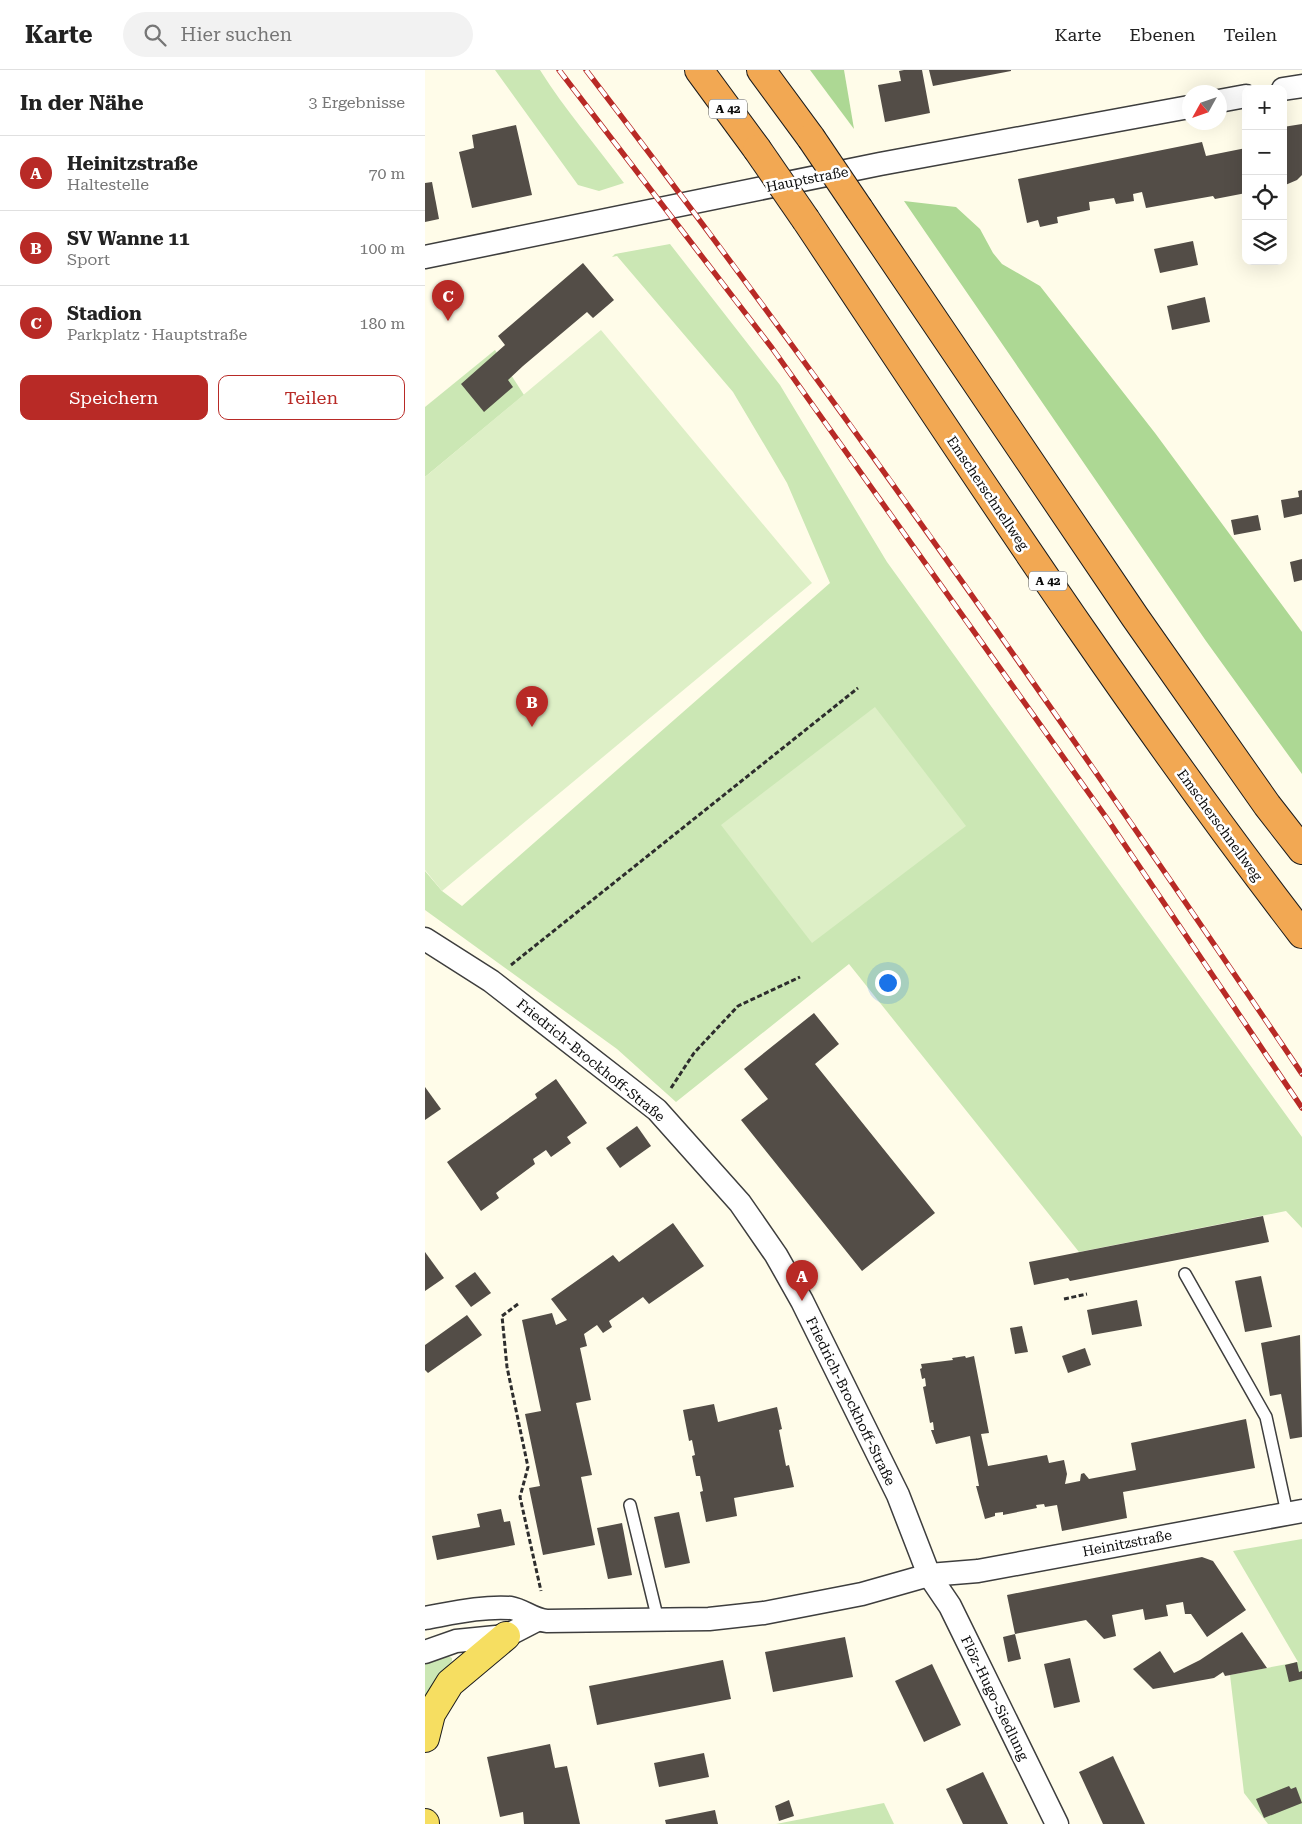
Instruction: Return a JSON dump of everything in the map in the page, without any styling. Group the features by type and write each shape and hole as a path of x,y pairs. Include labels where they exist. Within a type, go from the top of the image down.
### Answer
{"highway":[{"name":"Emscherschnellweg","path":"699,70 757,149 1090,644 1218,825 1302,934"},
{"path":"761,70 811,138 1135,617 1267,805 1302,850"}],"main road":[{"path":"425,1738 431,1714 450,1683 506,1636"}],"street":[{"path":"1287,88 1302,86"},
{"path":"1227,100 1242,97"},
{"name":"Hauptstraße","path":"425,257 880,164 1182,108"},
{"name":"Friedrich-Brockhoff-Straße","path":"425,939 491,981 657,1110 740,1203 776,1255 802,1301 898,1495 929,1575"},
{"name":"Heinitzstraße","path":"425,1652 456,1642 506,1636 542,1621 709,1619 765,1613 862,1594 929,1575 978,1571 1294,1512"},
{"name":"Flöz-Hugo-Siedlung","path":"929,1575 950,1606 1057,1824"},
{"name":"Heinitzstraße","path":"425,1618 468,1610 512,1608 542,1621"}],"lane":[{"path":"1185,1274 1266,1417 1294,1512"},
{"path":"630,1505 659,1620"}],"path":[{"path":"491,981 858,688"},
{"path":"657,1110 694,1053 738,1006 800,977"},
{"path":"1064,1299 1087,1294"},
{"path":"518,1304 502,1316 507,1367 527,1467 520,1497 542,1621"}],"green space":[{"path":"495,70 540,70 570,113 624,183 599,191 578,185"},
{"path":"810,70 844,70 854,129"},
{"path":"904,201 956,207 980,229 993,253 1002,264 1040,286 1155,433 1302,632 1302,774 1206,641"},
{"path":"670,244 780,385 887,562 1302,1137 1302,1228 1286,1211 1079,1252 849,964 676,1102 617,1049 425,910 425,871 442,891 462,906 830,583 787,483 733,392 617,256 612,257 615,254"},
{"path":"601,330 812,583 442,891 425,870 425,477"},
{"path":"495,350 524,395 425,477 425,407"},
{"path":"875,707 966,826 812,943 721,825"},
{"path":"1302,1539 1302,1824 1268,1824 1244,1793 1230,1675 1298,1662 1233,1551"},
{"path":"446,1655 452,1658 452,1661 425,1698 425,1664"},
{"path":"884,1803 894,1824 776,1824"}],"building":[{"path":"922,70 930,113 885,122 878,85 901,81 899,71"},
{"path":"929,70 1011,70 1011,71 933,86"},
{"path":"1302,124 1302,175 1297,180 1287,184 1287,130 1287,126"},
{"path":"516,125 532,195 472,208 459,152 474,148 472,135"},
{"path":"1202,142 1206,156 1242,149 1242,194 1215,199 1213,196 1146,208 1142,192 1133,194 1134,201 1116,204 1114,198 1089,202 1090,210 1057,217 1058,223 1040,227 1038,220 1027,223 1018,179"},
{"path":"432,182 439,219 425,222 425,183"},
{"path":"1193,241 1198,265 1160,273 1154,249"},
{"path":"583,263 614,300 593,318 587,312 523,366 508,380 513,387 484,412 461,384 505,345 498,336"},
{"path":"1205,297 1210,322 1172,330 1167,306"},
{"path":"1302,490 1302,514 1284,518 1281,500 1299,497 1298,491"},
{"path":"1258,515 1261,530 1234,535 1231,520"},
{"path":"1302,559 1302,580 1294,582 1290,562"},
{"path":"814,1013 839,1044 815,1064 935,1213 862,1271 741,1120 768,1099 744,1069"},
{"path":"556,1079 587,1123 567,1137 571,1143 551,1157 546,1150 533,1159 535,1164 496,1193 499,1198 481,1211 447,1162 537,1098 535,1094"},
{"path":"425,1087 441,1109 425,1120"},
{"path":"637,1126 651,1146 620,1168 606,1148"},
{"path":"1263,1216 1269,1242 1070,1281 1068,1278 1034,1285 1029,1262"},
{"path":"673,1223 704,1266 649,1304 643,1297 609,1321 612,1327 603,1333 597,1325 584,1334 587,1346 580,1348 591,1400 576,1403 592,1475 581,1477 595,1545 543,1555 529,1488 540,1486 525,1414 541,1411 522,1320 552,1313 556,1325 567,1320 551,1299 613,1255 619,1262"},
{"path":"425,1252 444,1278 425,1291"},
{"path":"475,1272 491,1293 471,1307 455,1286"},
{"path":"1261,1276 1272,1327 1245,1332 1235,1281"},
{"path":"1137,1300 1142,1326 1092,1335 1087,1310"},
{"path":"467,1315 482,1335 428,1373 425,1370 425,1345"},
{"path":"1022,1326 1028,1352 1015,1354 1010,1328"},
{"path":"1300,1335 1302,1437 1290,1439 1281,1394 1270,1396 1261,1343"},
{"path":"1085,1348 1091,1365 1068,1373 1062,1356"},
{"path":"965,1356 966,1358 974,1356 989,1433 981,1434 988,1466 1047,1455 1049,1463 1064,1460 1067,1474 1065,1484 1080,1481 1081,1474 1084,1473 1089,1479 1136,1470 1131,1443 1246,1419 1255,1468 1123,1492 1127,1518 1062,1531 1057,1505 1045,1507 1044,1504 1036,1505 1037,1508 1003,1515 1003,1512 995,1513 995,1516 985,1519 976,1486 979,1486 970,1436 936,1444 931,1430 934,1430 933,1422 930,1423 923,1387 926,1386 925,1378 922,1379 920,1369 922,1368 921,1364 953,1360 952,1358"},
{"path":"714,1404 718,1422 777,1407 782,1429 779,1430 786,1466 789,1465 794,1487 734,1498 737,1516 706,1522 700,1492 703,1491 700,1476 696,1476 692,1456 695,1455 692,1440 689,1441 683,1410"},
{"path":"501,1509 504,1522 510,1521 515,1545 437,1560 432,1536 480,1527 477,1514"},
{"path":"679,1512 690,1563 665,1568 654,1517"},
{"path":"622,1523 632,1575 608,1579 597,1528"},
{"path":"1202,1557 1213,1561 1246,1610 1207,1637 1191,1614 1185,1614 1183,1602 1166,1605 1168,1616 1145,1620 1143,1609 1112,1615 1116,1636 1104,1639 1086,1620 1015,1634 1007,1595"},
{"path":"1242,1632 1267,1668 1225,1676 1223,1672 1214,1678 1153,1689 1133,1669 1160,1651 1174,1673 1200,1660"},
{"path":"1015,1634 1021,1659 1008,1662 1003,1637"},
{"path":"845,1637 853,1677 773,1692 765,1652"},
{"path":"1070,1658 1080,1702 1054,1708 1044,1664"},
{"path":"723,1660 731,1699 597,1725 589,1686"},
{"path":"1297,1662 1299,1672 1302,1671 1302,1679 1289,1682 1285,1665"},
{"path":"932,1664 961,1725 924,1742 895,1681"},
{"path":"550,1744 555,1768 567,1766 580,1824 524,1824 523,1812 500,1817 487,1757"},
{"path":"704,1753 709,1777 659,1787 654,1763"},
{"path":"1113,1756 1145,1824 1103,1824 1079,1772"},
{"path":"983,1772 1008,1824 963,1824 946,1789"},
{"path":"1289,1786 1291,1789 1296,1787 1302,1803 1264,1818 1256,1799"},
{"path":"789,1800 794,1816 779,1821 775,1806"},
{"path":"715,1810 718,1824 666,1824 665,1820"}],"railway":[{"path":"559,70 772,348 1108,820 1302,1108"},
{"path":"586,70 771,316 862,441 1040,692 1302,1074"}],"place":[{"name":"Stadion","path":"448,321"},
{"name":"SV Wanne 11","path":"532,727"},
{"name":"Heinitzstraße","path":"802,1301"}]}
